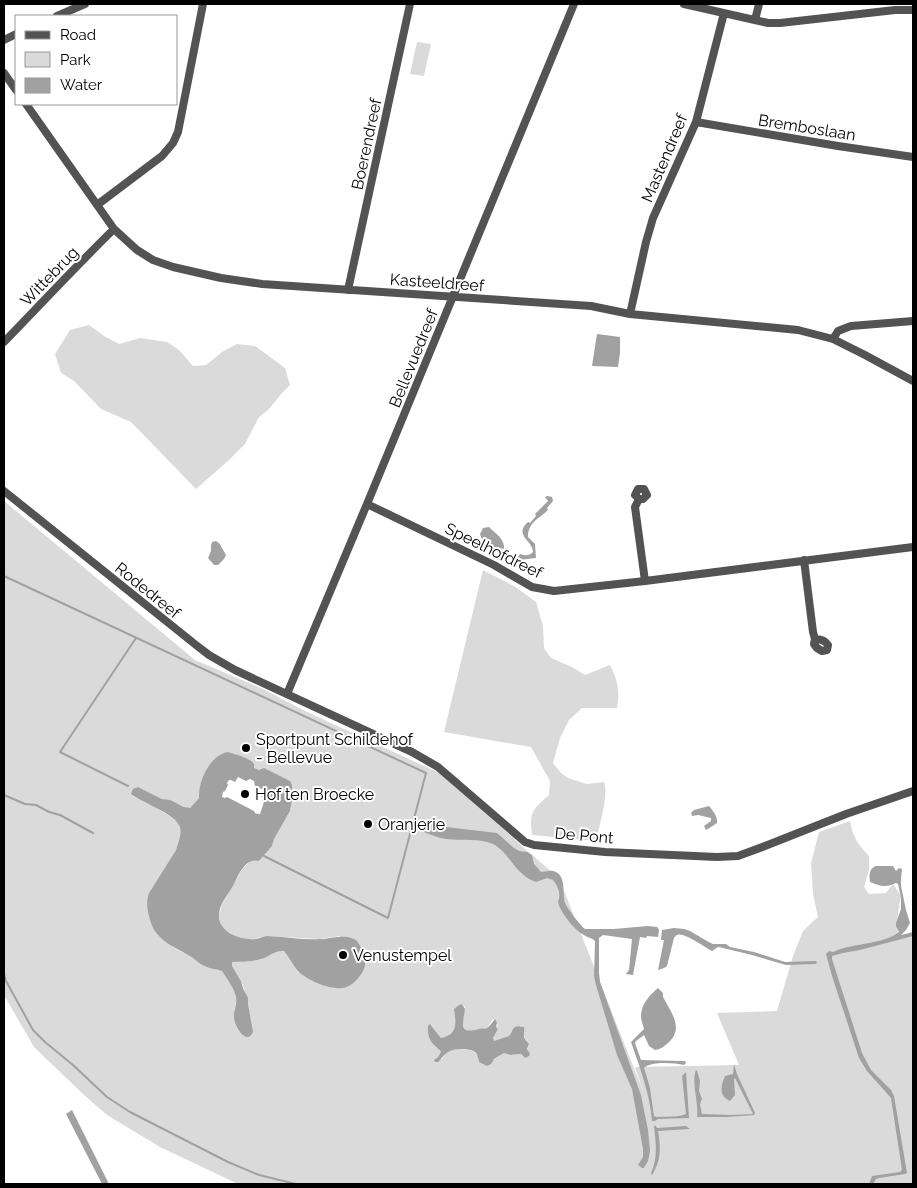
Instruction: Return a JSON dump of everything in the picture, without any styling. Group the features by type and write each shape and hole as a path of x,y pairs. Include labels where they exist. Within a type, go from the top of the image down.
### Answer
{"street":[{"path":"59,15 85,4"},
{"path":"97,205 158,160 173,143 178,132 203,4"},
{"name":"Boerendreef","path":"348,290 410,4"},
{"name":"Bellevuedreef","path":"287,694 368,504 452,296 574,4"},
{"path":"684,4 768,23 895,10 913,10"},
{"path":"755,20 759,4"},
{"name":"Mastendreef","path":"630,314 653,218 696,122 724,13"},
{"path":"4,73 15,89"},
{"name":"Kasteeldreef","path":"27,105 114,229 137,250 153,260 173,267 221,278 262,284 592,306 630,314 798,330 833,340 913,381"},
{"name":"Bremboslaan","path":"696,122 913,157"},
{"name":"Wittebrug","path":"4,342 114,229"},
{"path":"833,340 838,331 851,326 913,321"},
{"name":"Rodedreef","path":"4,491 155,614 209,655 235,670 287,694"},
{"path":"639,499 636,507 645,581"},
{"name":"Speelhofdreef","path":"368,504 494,566 532,587 554,591 913,547"},
{"path":"804,560 813,632 816,640"},
{"name":"De Pont","path":"287,694 412,752 438,767 525,842 534,844 605,852 717,857 738,856 846,814 913,791"}],"green space":[{"path":"417,42 431,44 424,76 410,74"},
{"path":"89,325 119,344 140,338 167,342 179,350 193,366 206,365 222,352 237,344 255,346 285,368 290,385 268,410 259,417 245,444 196,489 131,422 101,409 74,381 61,373 55,354 70,330"},
{"path":"4,501 195,660 263,689 303,710 450,778 525,849 559,878 643,1091 635,1067 739,1065 717,1013 777,1011 793,956 803,931 818,917 813,894 811,863 819,832 850,821 856,840 869,856 869,870 864,887 869,894 886,893 893,884 901,896 898,917 899,938 913,935 913,1184 238,1184 160,1147 107,1115 34,1047 4,995","holes":["254,764 254,768 262,769 292,785 290,811 272,846 259,861 251,861 242,869 222,905 219,915 220,922 223,928 236,937 244,939 266,936 319,939 340,936 334,988 307,978 298,972 284,951 258,960 231,963 242,983 248,1002 252,1032 246,1037 241,1034 236,1026 234,1020 236,997 222,971 205,967 159,936 147,903 149,893 176,850 181,829 177,822 166,813 132,796 138,787 162,799 190,808 199,798 199,792","462,1004 465,1007 463,1025 469,1032 487,1028 493,1019 498,1025 493,1038 495,1041 509,1036 514,1027 522,1026 525,1039 529,1044 525,1058 521,1054 510,1055 504,1053 485,1065 478,1061 476,1053 457,1049 450,1050 442,1059 435,1059 441,1052 430,1039 428,1026 431,1025 441,1038 450,1034 455,1024 455,1009"]},
{"path":"483,570 514,586 536,602 543,626 544,648 551,658 585,675 610,665 613,671 617,681 617,708 582,708 569,720 560,738 553,763 568,778 587,784 604,782 604,803 596,841 532,835 531,821 533,812 549,795 550,781 531,747 444,732"}],"water":[{"path":"597,334 620,337 618,367 592,366"},
{"path":"545,497 552,497 553,501 547,508 548,510 532,524 528,532 528,537 535,544 536,558 519,560 520,554 527,555 533,552 522,531 548,501"},
{"path":"489,527 502,539 504,549 489,546 484,542 480,534 483,528"},
{"path":"216,541 226,555 218,565 214,565 208,558 212,542"},
{"path":"228,752 246,758 254,764 254,768 259,770 264,768 290,781 292,785 292,800 290,811 272,846 259,861 254,860 246,864 222,903 219,915 222,926 226,931 237,937 250,939 267,936 310,939 341,937 354,939 361,949 365,962 363,971 351,985 337,988 324,986 305,977 297,970 284,951 254,961 232,962 232,966 248,998 253,1032 247,1037 238,1030 235,1023 236,997 222,971 204,966 169,944 159,936 151,924 147,907 148,896 176,850 180,839 180,827 172,817 131,794 133,789 138,787 162,799 190,808 199,798 199,791 206,770 222,754","holes":["238,777 246,781 250,779 254,781 255,786 264,790 261,797 264,796 267,799 260,814 227,797 222,797 229,780 235,782"]},
{"path":"709,806 716,816 717,823 706,830 704,826 711,821 711,818 698,815 692,816 691,813 694,810"},
{"path":"425,824 497,833 514,848 532,855 534,864 541,872 553,871 560,876 565,903 585,929 648,926 657,927 659,930 658,937 640,937 633,975 626,974 629,970 632,939 603,935 599,938 600,982 641,1095 648,1130 650,1151 644,1168 638,1165 643,1157 643,1149 632,1089 617,1055 594,976 595,941 576,930 565,916 559,906 558,888 553,880 547,878 536,882 529,879 499,848 488,842 446,839 424,832"},
{"path":"876,866 893,866 896,871 899,868 902,869 901,886 910,923 901,935 913,932 913,936 832,956 862,1053 871,1070 891,1090 894,1096 907,1173 879,1178 873,1184 869,1184 872,1176 900,1172 902,1170 891,1098 867,1071 859,1058 826,954 829,951 833,952 885,939 899,932 896,926 901,909 898,884 883,886 870,882 871,870"},
{"path":"674,928 690,931 713,944 726,944 730,947 785,962 816,961 817,963 786,965 718,947 712,951 689,938 677,935 674,938 667,966 658,970 664,940 661,940 662,930"},
{"path":"658,988 663,993 663,997 675,1020 676,1031 669,1042 659,1049 655,1050 649,1046 644,1035 635,1043 641,1060 685,1061 684,1065 658,1063 644,1068 650,1088 654,1116 657,1117 686,1114 682,1076 686,1072 689,1118 658,1119 652,1121 647,1091 631,1042 644,1029 641,1018 642,1008"},
{"path":"462,1004 465,1009 463,1026 465,1029 487,1028 495,1019 498,1029 493,1038 494,1041 509,1036 517,1026 524,1027 524,1037 529,1044 527,1049 530,1054 529,1056 525,1058 521,1054 510,1055 504,1053 487,1066 479,1062 475,1052 460,1049 448,1052 438,1062 435,1062 434,1060 441,1052 430,1039 428,1026 430,1024 441,1038 447,1036 455,1027 454,1009"},
{"path":"734,1064 755,1113 754,1115 697,1117 694,1081 696,1070 700,1081 699,1091 702,1099 700,1104 702,1114 753,1114 735,1078 735,1095 730,1101 722,1093 721,1090 725,1076 733,1074"},
{"path":"72,1110 109,1184 102,1184 66,1114"},
{"path":"655,1125 657,1128 686,1126 690,1129 658,1131 660,1154 652,1175 656,1156"}],"waterway":[{"path":"4,576 426,773 388,918 264,856"},
{"path":"128,786 60,752 136,638"},
{"path":"4,795 60,815 93,833"},
{"path":"4,974 33,1030 107,1097 130,1112 228,1162 259,1175 296,1184"}],"place":[{"name":"Sportpunt Schildehof - Bellevue","path":"246,748"},
{"name":"Hof ten Broecke","path":"245,794"},
{"name":"Oranjerie","path":"368,824"},
{"name":"Venustempel","path":"343,955"}]}
